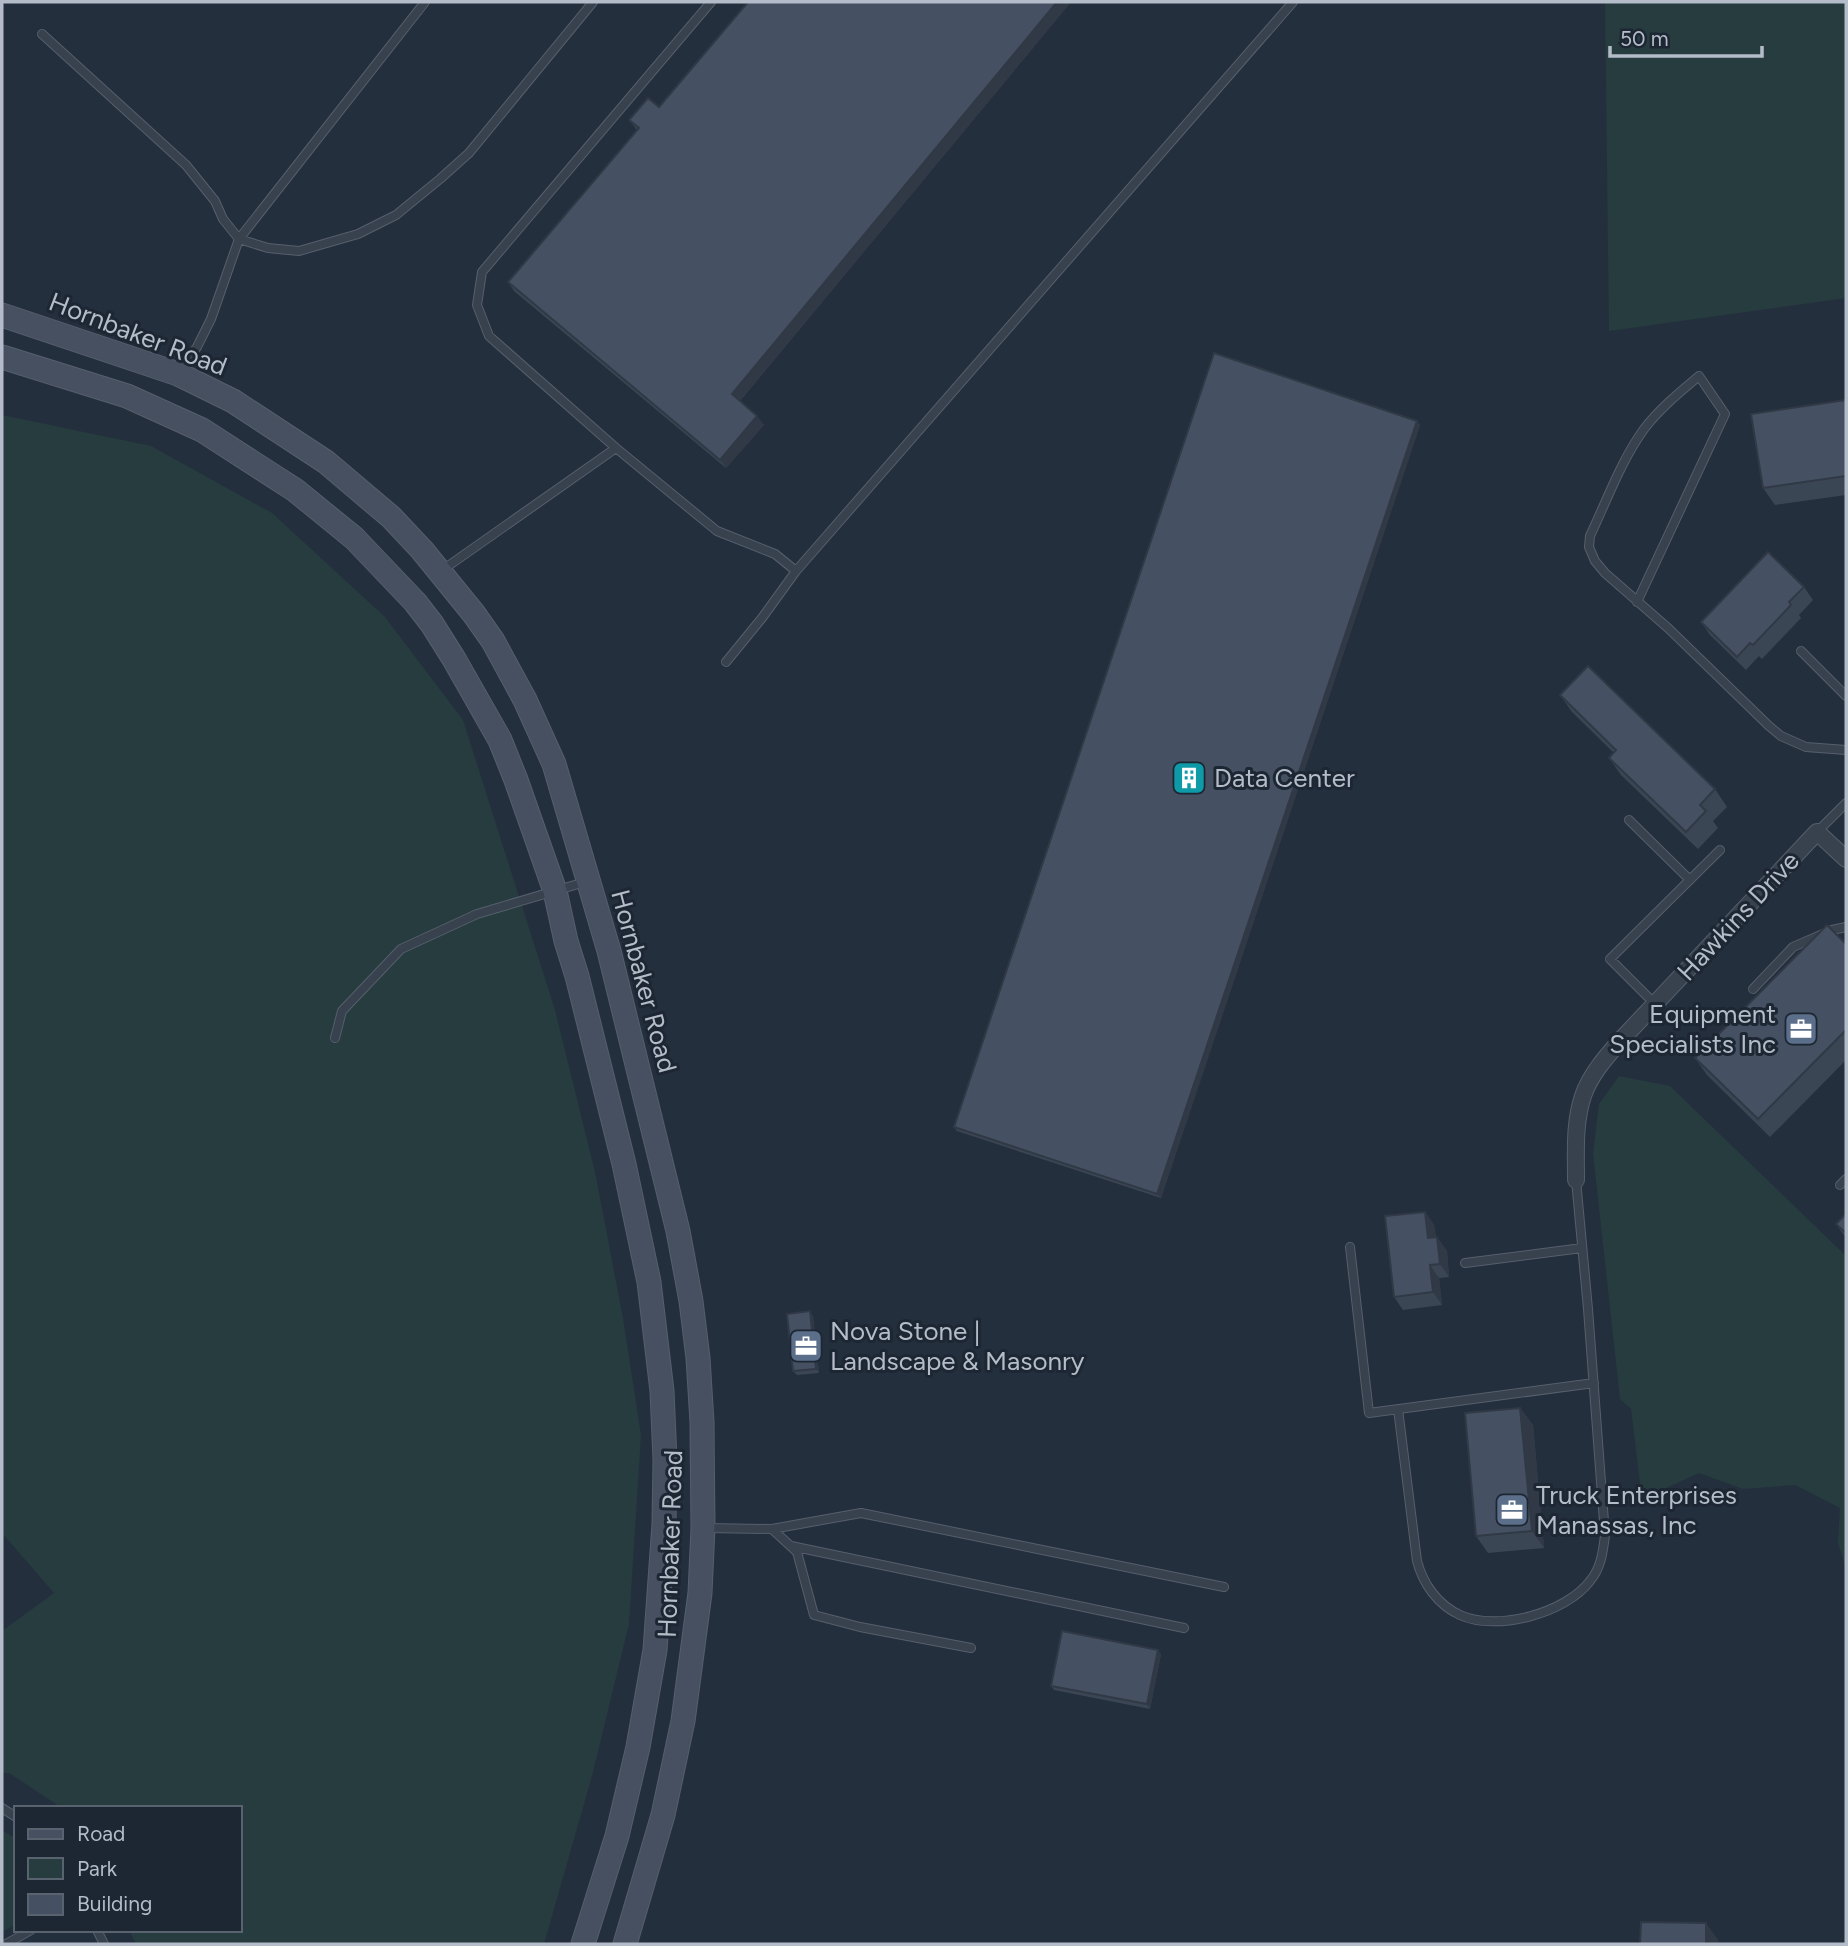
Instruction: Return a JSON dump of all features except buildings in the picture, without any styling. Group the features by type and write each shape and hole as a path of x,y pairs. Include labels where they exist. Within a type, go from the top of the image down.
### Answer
{"main road":[{"name":"Hornbaker Road","path":"2,315 178,374 233,401 326,462 391,517 441,572 493,640 525,700 554,764 612,964 678,1231 691,1301 702,1422 703,1528 700,1593 684,1721 663,1815 625,1944"},
{"name":"Hornbaker Road","path":"2,357 127,396 202,430 295,490 354,538 415,602 432,624 500,740 516,780 555,891 624,1164 649,1282 662,1391 664,1524 655,1650 635,1760 617,1836 583,1944"}],"street":[{"name":"Hawkins Drive","path":"1576,1180 1578,1115 1583,1094 1605,1058 1818,832 1846,859"}],"lane":[{"path":"178,374 197,347 211,319 239,239 425,2"},
{"path":"42,34 186,165 215,201 223,219 239,239 268,248 299,251 358,234 396,215 440,179 469,153 593,2"},
{"path":"711,2 482,272 477,305 489,336 616,447 717,531 775,554 796,571"},
{"path":"726,662 796,571 1293,2"},
{"path":"1637,601 1725,414 1699,376 1663,408 1632,448 1590,536 1589,547 1595,561 1605,573 1781,736 1805,747 1846,750"},
{"path":"441,572 616,447"},
{"path":"1801,651 1846,696"},
{"path":"1818,832 1846,803"},
{"path":"1629,820 1690,880"},
{"path":"1655,1004 1611,959 1720,850"},
{"path":"335,1038 342,1011 401,949 477,914 588,881"},
{"path":"1753,989 1793,947 1846,926"},
{"path":"1398,1409 1417,1562 1425,1582 1443,1605 1463,1617 1491,1621 1523,1618 1564,1604 1591,1581 1602,1560 1605,1535 1576,1180"},
{"path":"1350,1247 1369,1413 1594,1383"},
{"path":"1465,1263 1583,1248"},
{"path":"703,1528 772,1529 861,1513 1224,1587"},
{"path":"772,1529 797,1552 814,1615 860,1627 971,1648"},
{"path":"791,1546 1184,1628"},
{"path":"6,1944 27,1932"}],"green space":[{"path":"1605,2 1846,2 1846,298 1609,331"},
{"path":"2,415 151,446 272,513 385,617 463,720 555,1010 595,1172 623,1318 641,1435 629,1624 592,1776 544,1944 136,1944 130,1932 242,1932 242,1806 59,1806 9,1773 2,1773 2,1631 54,1593 2,1533"},
{"path":"1619,1076 1670,1086 1846,1256 1846,1568 1838,1543 1840,1508 1795,1485 1743,1489 1699,1473 1642,1499 1631,1409 1620,1399 1593,1153 1599,1104"},
{"path":"2,1831 14,1837 14,1925 2,1932"}],"place":[{"name":"Data Center","path":"1189,778"},
{"name":"Equipment Specialists Inc","path":"1801,1029"},
{"name":"Nova Stone | Landscape & Masonry","path":"806,1346"},
{"name":"Truck Enterprises Manassas, Inc","path":"1512,1510"}]}
